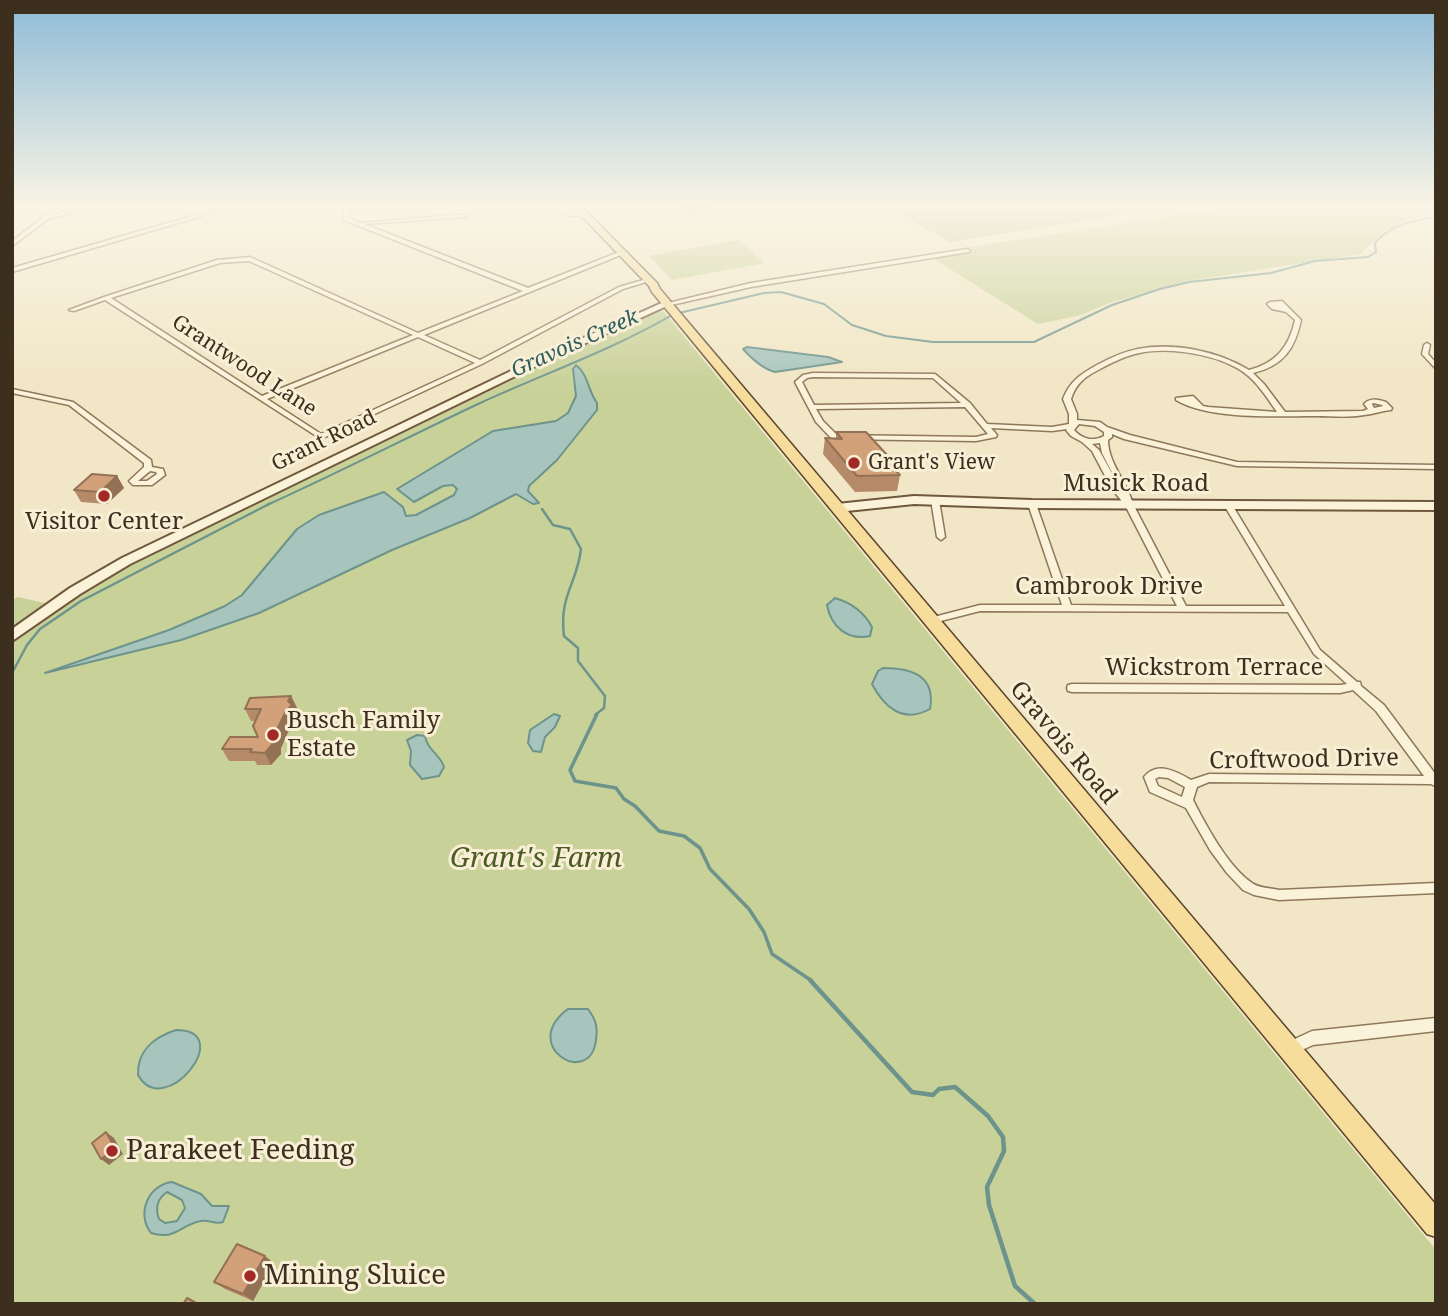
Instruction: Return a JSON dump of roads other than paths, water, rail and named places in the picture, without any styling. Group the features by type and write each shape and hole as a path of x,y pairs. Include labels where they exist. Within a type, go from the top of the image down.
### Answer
{"main road":[{"name":"Gravois Road","path":"631,266 643,282 655,290 1289,1050 1433,1217"},
{"name":"Gravois Road","path":"637,266 654,285 655,290"}],"street":[{"name":"Grantwood Lane","path":"72,310 202,266"},
{"name":"Grantwood Lane","path":"267,266 480,363"},
{"path":"467,266 527,290"},
{"path":"263,398 587,266"},
{"path":"674,313 800,276 864,266"},
{"name":"Grantwood Lane","path":"106,298 321,437 480,363 621,288 643,282"},
{"path":"1249,372 1279,363 1298,320 1288,310"},
{"name":"Grant Road","path":"12,636 75,591 127,561 541,360 674,313"},
{"path":"1427,345 1425,354 1436,367"},
{"path":"1183,609 1129,504 1116,489 1095,450 1071,432 1073,414 1066,399 1071,384 1087,372 1121,356 1144,350 1165,350 1207,356 1249,372 1282,413"},
{"path":"813,375 935,376 967,405 989,428 991,436 976,439 841,438 835,437 820,422 799,382 805,376 813,375"},
{"path":"12,391 71,403 148,462 148,468"},
{"path":"811,407 967,405"},
{"path":"1200,406 1234,413 1345,414 1371,410"},
{"path":"1073,414 1127,437 1237,464 1436,467"},
{"path":"989,428 1052,429 1089,422"},
{"path":"989,428 1075,436"},
{"path":"1106,429 1108,433 1104,449 1126,489 1129,504"},
{"path":"1085,441 1127,437"},
{"path":"935,500 941,537"},
{"name":"Musick Road","path":"836,508 892,501 935,500 1032,504 1436,506"},
{"path":"1032,504 1068,608"},
{"path":"1228,505 1317,652 1380,708 1434,781"},
{"name":"Cambrook Drive","path":"929,621 980,608 1291,609"},
{"name":"Wickstrom Terrace","path":"1072,688 1340,689 1357,685"},
{"path":"1192,786 1165,772 1157,772 1149,777 1154,789 1188,803 1197,821 1226,862 1247,886 1261,892 1279,895 1436,888"},
{"name":"Croftwood Drive","path":"1188,803 1192,786 1209,778 1434,781"},
{"path":"1289,1050 1311,1038 1436,1024"}],"water":[{"path":"747,347 828,357 842,362 775,372 754,360 743,349"},
{"path":"576,365 586,378 597,403 597,410 557,460 529,486 528,491 539,503 533,504 516,494 470,518 392,550 259,613 181,640 45,673 169,630 225,606 242,595 297,529 319,515 384,492 403,507 406,516 416,515 454,495 457,489 453,485 443,486 414,502 397,489 493,431 556,421 568,413 576,396 573,369"},
{"path":"835,598 852,605 865,617 872,627 870,636 848,634 837,626 827,605"},
{"path":"883,668 903,670 920,676 929,689 930,709 911,715 903,714 882,700 872,684 878,671"},
{"path":"554,714 560,716 555,727 545,737 541,752 533,751 528,743 530,730"},
{"path":"417,735 425,736 428,745 442,763 444,767 439,776 422,779 410,765 411,751 407,740"},
{"path":"568,1009 588,1009 596,1024 596,1040 591,1054 582,1061 561,1057 553,1048 550,1036 555,1023"},
{"path":"176,1030 193,1034 200,1044 198,1057 190,1070 178,1081 164,1088 150,1087 138,1075 140,1059 154,1041"},
{"path":"172,1182 201,1194 212,1206 229,1206 223,1222 201,1221 167,1235 151,1233 145,1209 151,1194 164,1184","holes":["167,1192 182,1200 185,1208 177,1221 165,1223 159,1219 158,1204"]}],"waterway":[{"name":"Gravois Creek","path":"679,313 764,293 781,292 824,304 852,325 886,336 933,342 1034,342 1112,305 1160,289 1189,282 1271,273 1295,266"},
{"name":"Gravois Creek","path":"268,504 478,404 625,340 672,315"},
{"name":"Gravois Creek","path":"12,673 27,645 40,629 81,601 268,504"},
{"path":"542,509 553,525 570,529 581,549 564,610 564,636 578,648 578,661 605,696 604,708 595,715"},
{"path":"597,714 570,770 575,781 616,788 624,799 635,806 659,831 684,836 700,848 710,869 749,909 764,932 772,954 812,981"},
{"path":"810,980 912,1092 933,1095 939,1089 955,1087 988,1116 1003,1137 1004,1151 987,1187 989,1205 1015,1286 1035,1304"}],"place":[{"name":"Grant's View","path":"854,463"},
{"name":"Visitor Center","path":"104,496"},
{"name":"Busch Family Estate","path":"273,735"},
{"name":"Parakeet Feeding","path":"112,1151"},
{"name":"Mining Sluice","path":"250,1276"}],"park label":[{"name":"Grant's Farm","path":"536,859"}]}
